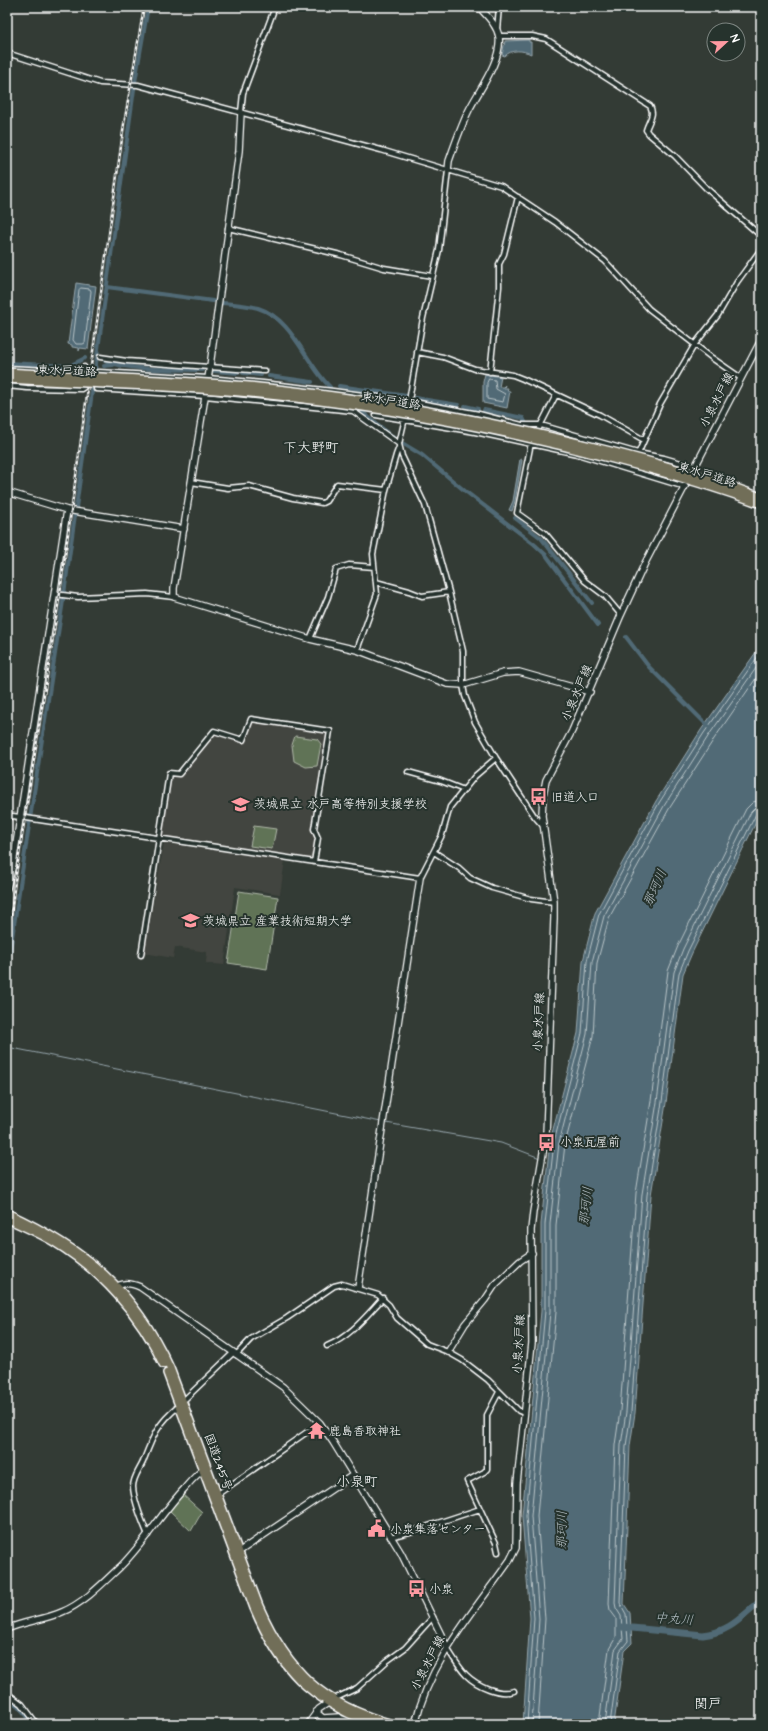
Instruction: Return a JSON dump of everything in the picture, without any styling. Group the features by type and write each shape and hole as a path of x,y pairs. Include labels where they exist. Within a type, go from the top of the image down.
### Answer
{"highway":[{"name":"東水戸道路","path":"7,372 227,384 307,393 402,407 459,417 586,445 684,472 761,497"},
{"name":"東水戸道路","path":"7,379 156,386 250,393 307,399 400,413 520,436 584,451 683,478 761,504"},
{"name":"国道245号","path":"7,1213 38,1228 65,1244 92,1263 115,1288 156,1350 166,1370 181,1403 237,1553"},
{"name":"国道245号","path":"7,1219 35,1232 63,1248 115,1288"},
{"name":"国道245号","path":"205,1468 218,1494 260,1623 276,1652 302,1683 350,1715 372,1724"},
{"name":"国道245号","path":"330,1701 393,1724"}],"street":[{"path":"174,597 173,594 210,366 239,151 243,93 275,7"},
{"path":"479,7 492,21 498,33"},
{"path":"357,650 375,602 376,582 373,554 386,490 406,420 417,352 432,276 442,235 449,161 469,110 493,65 498,52 499,7"},
{"path":"498,33 532,36 546,39 650,106 652,115 646,130 649,134 675,156 706,188 761,236"},
{"path":"7,53 100,83 135,84 381,150 501,186 555,222 606,261 649,309 741,378"},
{"path":"490,372 499,287 499,264 504,254 518,197"},
{"path":"228,228 341,254 384,268 432,276"},
{"path":"628,469 638,453 664,398 695,344 718,315 737,282 761,249"},
{"name":"小泉水戸線","path":"415,1724 422,1698 447,1647 504,1570 515,1551 517,1483 532,1343 533,1212 547,1128 554,902 543,826 542,806 546,780 572,731 590,692 621,615 644,565 761,340"},
{"path":"417,352 443,357 475,369 513,375 600,415 644,440"},
{"path":"100,357 127,361 266,371"},
{"path":"7,368 71,371 84,367 86,372 84,387 81,389 7,386"},
{"path":"98,372 208,378 322,389 379,397 479,414 522,425 541,426 695,467"},
{"path":"96,389 205,396 353,411 400,443 402,456 425,505 448,592 463,651 463,686 465,696 475,722 496,758 535,817 543,826"},
{"path":"321,407 322,389"},
{"path":"556,395 541,426 530,444 517,513 545,534 585,582 605,596 621,615"},
{"path":"379,397 376,415 476,432 577,454 685,487"},
{"path":"191,482 228,488 249,486 293,498 322,503 326,501 337,484 386,490"},
{"path":"7,492 72,511 184,529"},
{"path":"7,888 14,864 60,595 72,511"},
{"path":"310,639 328,597 336,569 349,565 374,567"},
{"path":"376,582 409,590 422,596 448,592"},
{"path":"60,595 78,597 128,594 174,597 310,639 357,650 447,684 463,686 502,673 519,672 590,692"},
{"path":"141,955 169,773 179,774 214,731 243,740 251,719 330,731 314,830 318,838 314,862"},
{"path":"358,1288 420,878 434,852 447,821 450,807 475,776 496,758"},
{"path":"408,772 441,780 464,790"},
{"path":"7,820 10,816 21,817 420,878"},
{"path":"434,852 459,868 470,878 486,885 531,899 554,902"},
{"path":"448,1352 465,1324 496,1285 520,1261 532,1253"},
{"path":"115,1288 130,1283 140,1287 284,1388 320,1423 409,1569 454,1659 475,1684 498,1692 514,1691"},
{"path":"148,1535 133,1487 134,1478 142,1463 151,1438 156,1430 181,1403 251,1339 287,1318 334,1286 342,1284 358,1288 383,1298 397,1318 428,1344 448,1352 488,1380 519,1411 524,1413"},
{"path":"327,1346 339,1341 355,1328 383,1298"},
{"path":"498,1552 496,1543 466,1481 487,1469 487,1415 499,1392"},
{"path":"218,1494 320,1423"},
{"path":"7,1629 19,1624 49,1617 74,1606 121,1566 148,1535 175,1498 205,1468"},
{"path":"237,1553 353,1475"},
{"path":"390,1537 480,1509"},
{"path":"308,1724 316,1712 330,1701 356,1688 387,1661 405,1648 432,1617"},
{"path":"7,1693 22,1704 37,1724"},
{"path":"316,1712 324,1718 339,1717 357,1724"}],"shaded area":[{"name":"茨城県立 水戸高等特別支援学校","path":"254,721 327,733 312,830 315,839 313,859 163,837 162,834 170,777 173,775 181,776 215,733 244,743 252,722"},
{"name":"茨城県立 産業技術短期大学","path":"164,843 285,860 280,894 235,887 224,965 206,963 207,952 175,947 173,958 144,953"}],"green space":[{"path":"295,736 317,739 321,744 317,766 306,767 294,761 292,745"},
{"path":"254,826 276,829 272,849 250,846"},
{"path":"239,891 278,897 267,969 228,963"},
{"path":"182,1494 202,1512 191,1531 169,1510"}],"water":[{"path":"529,40 529,42 531,42 531,54 514,51 505,56 502,55 505,41"},
{"path":"76,283 96,286 88,349 80,348 79,351 79,348 72,347 72,345 68,344"},
{"path":"485,374 501,377 499,387 503,387 505,385 504,388 508,388 507,391 510,391 507,408 483,403 483,382"},
{"path":"520,459 522,460 512,511 509,510 513,501"},
{"name":"那珂川","path":"761,645 761,812 683,974 666,1103 651,1195 635,1413 630,1446 624,1604 630,1613 632,1643 624,1651 614,1724 523,1724 530,1618 522,1516 541,1311 541,1224 550,1141 578,1033 583,961 595,913 656,801 701,730"}],"waterway":[{"path":"7,971 64,594 135,82 148,7"},
{"path":"107,287 213,301"},
{"path":"221,303 258,308 270,314 290,332 313,366 330,387"},
{"path":"7,363 69,366 85,358"},
{"path":"105,361 140,368 202,370"},
{"path":"104,366 113,365"},
{"path":"214,371 238,373"},
{"path":"243,373 261,375"},
{"path":"269,376 312,382"},
{"path":"339,386 407,396"},
{"path":"415,398 458,405"},
{"path":"465,406 478,409"},
{"path":"357,408 397,440 422,455 465,491 534,544 546,555 598,625"},
{"path":"484,410 523,418 525,422"},
{"path":"515,518 541,538 582,590"},
{"path":"584,593 592,603"},
{"path":"626,637 649,667 710,728"},
{"path":"7,1047 381,1122"},
{"path":"386,1123 501,1143 540,1158"},
{"name":"中丸川","path":"622,1627 703,1635 721,1631 735,1623 761,1601"},
{"path":"7,1698 18,1706 34,1724"}],"railway":[{"path":"7,949 15,881 60,593 124,124 144,7"}],"place":[{"name":"旧道入口","path":"538,797"},
{"name":"茨城県立 水戸高等特別支援学校","path":"241,804"},
{"name":"茨城県立 産業技術短期大学","path":"190,921"},
{"name":"小泉瓦屋前","path":"547,1142"},
{"name":"鹿島香取神社","path":"316,1431"},
{"name":"小泉集落センター","path":"377,1529"},
{"name":"小泉","path":"416,1589"}],"district":[{"name":"下大野町","path":"311,448"},
{"name":"小泉町","path":"357,1482"},
{"name":"関戸","path":"708,1704"}]}
